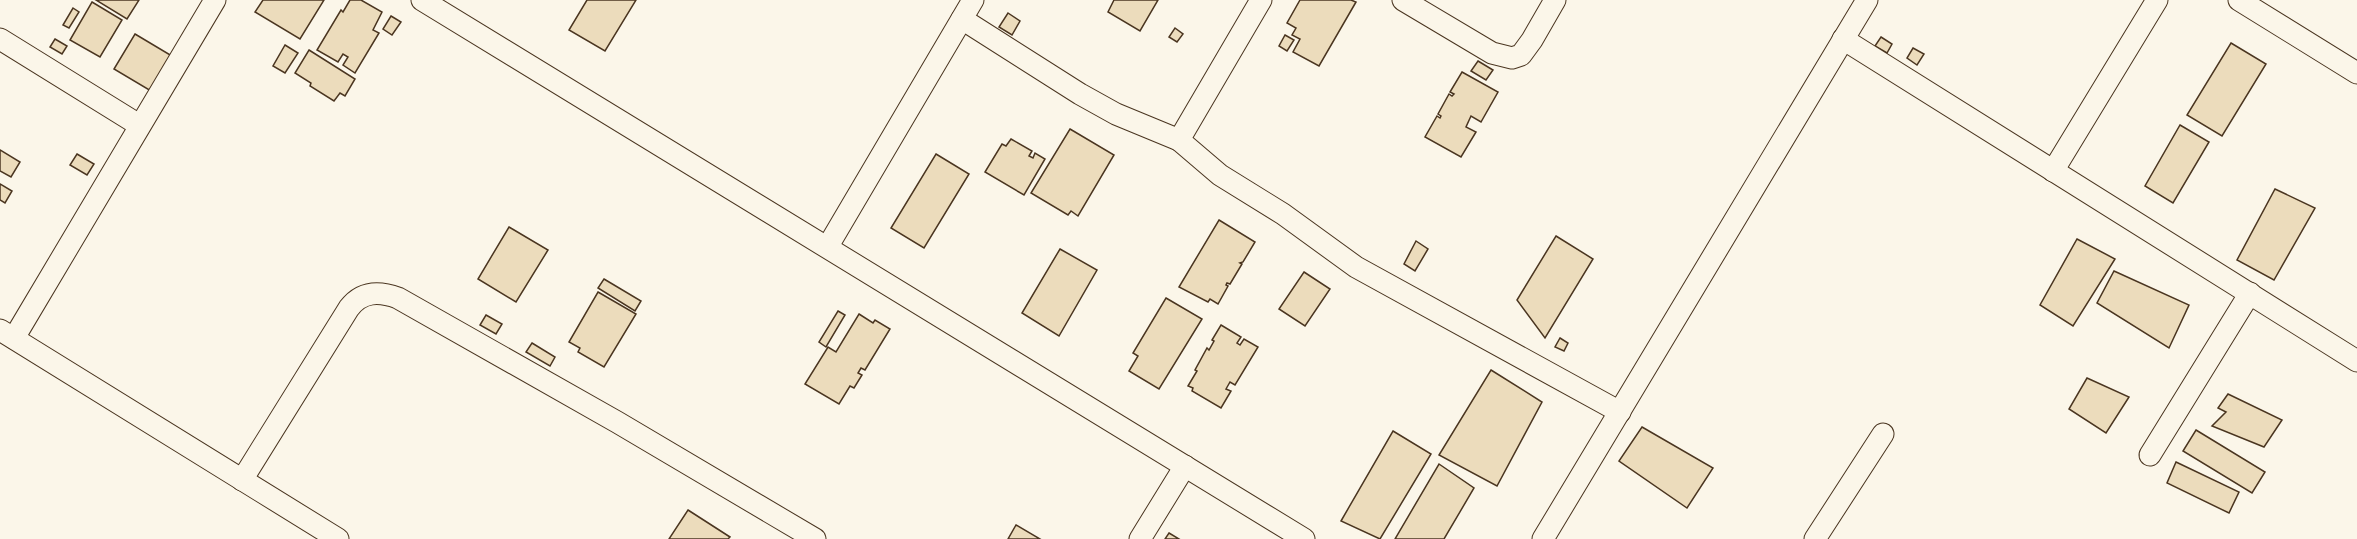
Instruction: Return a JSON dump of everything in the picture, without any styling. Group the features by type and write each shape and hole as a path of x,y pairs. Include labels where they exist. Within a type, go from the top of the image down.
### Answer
{"street":[{"path":"215,0 7,334 242,480 314,533 338,539"},
{"path":"422,0 828,246 1304,539"},
{"path":"828,246 973,0"},
{"path":"1179,140 1261,0"},
{"path":"1403,0 1492,53 1512,58 1521,55 1555,0"},
{"path":"1543,539 1867,0"},
{"path":"2053,171 2157,0"},
{"path":"2240,0 2357,73"},
{"path":"962,20 1116,114 1179,140 1220,175 1293,220 1356,267 1620,412"},
{"path":"0,39 139,125"},
{"path":"1843,39 2357,361"},
{"path":"242,480 349,308 363,296 375,292 387,294 408,303 815,539"},
{"path":"2150,455 2250,293"},
{"path":"1815,539 1883,434"},
{"path":"1140,539 1185,466"}],"building":[{"path":"96,0 139,0 127,19"},
{"path":"263,0 324,0 300,39 255,12"},
{"path":"350,0 361,0 382,12 373,30 379,33 355,73 343,65 348,57 343,54 338,62 317,50 341,10 343,12"},
{"path":"587,0 636,0 605,51 569,30"},
{"path":"1114,0 1158,0 1140,31 1108,12"},
{"path":"1300,0 1351,0 1356,2 1319,66 1293,52 1300,39 1292,35 1296,28 1287,23"},
{"path":"92,2 122,20 100,57 70,40"},
{"path":"73,8 79,12 69,28 63,25"},
{"path":"1008,13 1020,21 1012,35 999,27"},
{"path":"391,16 401,22 392,35 383,29"},
{"path":"1175,28 1183,34 1177,42 1169,37"},
{"path":"135,34 177,59 156,94 114,69"},
{"path":"1285,35 1294,40 1287,51 1279,46"},
{"path":"1881,37 1892,44 1887,53 1875,46"},
{"path":"55,39 67,46 62,54 50,47"},
{"path":"2231,43 2266,64 2222,136 2187,115"},
{"path":"285,45 298,53 285,73 273,66"},
{"path":"1913,48 1924,54 1917,65 1907,58"},
{"path":"309,50 355,79 345,96 340,93 334,101 310,86 311,83 295,73"},
{"path":"1478,61 1493,70 1486,80 1471,71"},
{"path":"1462,72 1498,92 1481,122 1471,116 1466,127 1476,132 1461,157 1425,137 1437,116 1440,118 1438,114 1449,94 1452,96 1454,94 1450,92"},
{"path":"2180,125 2209,142 2173,203 2145,186"},
{"path":"1070,129 1114,155 1078,216 1071,211 1068,215 1031,193"},
{"path":"1011,139 1032,151 1029,156 1033,158 1035,153 1045,159 1024,195 985,172 1002,144 1006,146"},
{"path":"0,150 20,162 11,177 0,171"},
{"path":"77,154 94,164 87,175 70,165"},
{"path":"936,154 969,174 924,248 891,228"},
{"path":"0,184 12,191 5,203 0,200"},
{"path":"2275,189 2315,208 2274,280 2237,260"},
{"path":"1219,220 1255,242 1243,262 1240,263 1242,264 1230,284 1227,283 1228,286 1218,304 1210,299 1208,302 1179,287"},
{"path":"509,227 548,250 516,302 478,279"},
{"path":"1556,236 1593,259 1545,338 1517,300"},
{"path":"2077,239 2115,259 2073,326 2040,305"},
{"path":"1416,241 1428,249 1415,271 1404,264"},
{"path":"1060,249 1097,270 1059,336 1022,313"},
{"path":"2114,271 2189,305 2169,348 2097,303"},
{"path":"1304,272 1330,289 1305,326 1279,309"},
{"path":"604,279 641,301 635,311 598,288"},
{"path":"598,292 636,314 604,367 578,352 580,348 569,342"},
{"path":"1166,298 1202,319 1159,389 1129,371 1138,356 1133,353"},
{"path":"838,311 845,315 826,347 819,342"},
{"path":"859,314 873,323 875,320 890,329 865,370 861,368 858,373 862,375 854,388 850,386 839,404 805,384 828,347 836,352"},
{"path":"486,315 502,324 496,334 480,325"},
{"path":"1221,325 1241,337 1237,343 1240,345 1244,339 1258,347 1235,385 1230,382 1226,389 1231,391 1221,408 1192,391 1193,388 1188,386"},
{"path":"1560,338 1568,343 1564,351 1555,347"},
{"path":"532,343 555,357 550,366 526,352"},
{"path":"1491,370 1542,402 1497,486 1439,455"},
{"path":"2087,378 2129,397 2106,433 2069,409"},
{"path":"2228,394 2282,420 2264,447 2212,426 2226,412 2218,408"},
{"path":"1642,427 1713,468 1687,508 1619,461"},
{"path":"2196,430 2265,472 2252,493 2183,451"},
{"path":"1393,431 1431,454 1380,539 1341,521"},
{"path":"2176,462 2239,492 2229,513 2167,483"},
{"path":"1439,464 1474,488 1444,539 1395,539"},
{"path":"688,510 730,537 728,539 669,539"},
{"path":"1016,525 1040,539 1008,539"},
{"path":"1169,533 1179,539 1165,539"}]}
